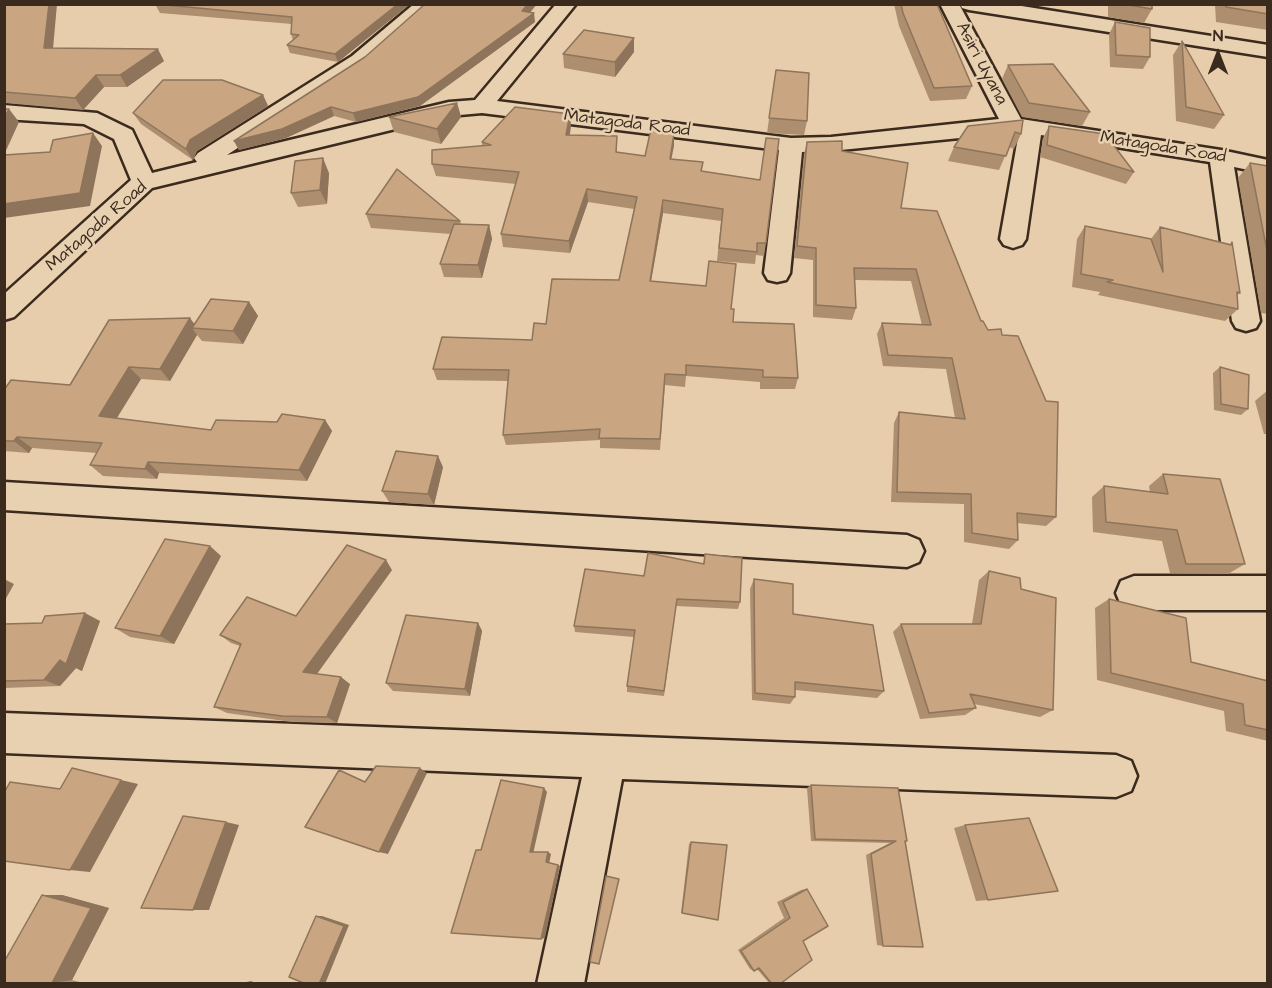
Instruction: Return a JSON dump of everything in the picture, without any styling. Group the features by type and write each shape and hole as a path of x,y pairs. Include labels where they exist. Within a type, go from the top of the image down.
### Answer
{"street":[{"path":"183,172 359,60 426,4"},
{"path":"482,106 567,4"},
{"name":"Asiri Uyana","path":"949,4 1022,125"},
{"path":"969,4 1268,51"},
{"name":"Matagoda Road","path":"9,300 144,182 449,109 482,106 791,145 831,144 1022,125 1221,156 1268,167"},
{"path":"4,112 89,118 124,135 144,182"},
{"path":"1013,239 1022,125"},
{"path":"777,273 791,145"},
{"path":"1221,156 1246,321"},
{"path":"4,496 907,551"},
{"path":"1134,593 1268,593"},
{"path":"4,733 1116,776"},
{"path":"560,984 606,758"}],"building":[{"path":"4,4 49,4 44,48 158,49 120,75 96,75 75,98 4,92"},
{"path":"156,4 398,4 335,54 287,45 299,35 291,34 292,17"},
{"path":"425,4 528,4 522,11 534,13 418,97 353,113 331,107 282,129 234,141 365,57"},
{"path":"901,4 937,4 972,86 934,88"},
{"path":"1123,4 1152,4 1152,9"},
{"path":"1226,4 1268,4 1268,14 1226,7"},
{"path":"1115,22 1150,28 1150,57 1116,55"},
{"path":"584,30 634,38 615,62 563,54"},
{"path":"1182,41 1224,115 1186,107"},
{"path":"1053,64 1090,112 1029,103 1008,65"},
{"path":"776,70 809,73 807,121 769,118"},
{"path":"163,80 222,80 263,95 190,140 186,149 133,113"},
{"path":"457,103 437,129 389,117"},
{"path":"515,107 570,114 566,135 617,136 616,152 645,156 651,129 674,133 670,159 703,162 701,171 760,180 766,138 779,139 766,243 757,243 757,252 719,248 723,209 663,200 650,281 706,286 709,261 736,264 731,309 734,309 733,322 794,324 798,378 763,377 763,370 686,365 686,375 665,374 660,439 599,438 600,429 503,435 509,370 433,369 442,337 532,340 534,323 546,324 552,279 619,280 637,197 587,189 569,241 501,234 519,172 432,164 432,150 491,145 482,142"},
{"path":"1023,120 1021,134 1015,132 1006,156 954,147 968,126"},
{"path":"1049,126 1105,134 1134,172 1047,145"},
{"path":"93,133 80,193 4,204 4,155 50,152 53,140"},
{"path":"842,141 842,151 908,163 901,208 937,211 981,321 988,330 1001,329 1002,335 1018,336 1046,401 1058,402 1056,517 1017,513 1018,540 972,533 971,494 897,492 899,412 965,419 952,358 888,355 882,323 931,325 916,269 854,268 856,308 816,305 816,248 797,246 807,142"},
{"path":"323,158 320,190 291,193 295,161"},
{"path":"1250,163 1268,166 1268,256"},
{"path":"397,169 460,221 366,214"},
{"path":"454,224 489,225 478,265 440,264"},
{"path":"1085,226 1151,239 1163,272 1160,227 1231,245 1232,242 1240,293 1237,292 1238,309 1107,282 1113,280 1081,274"},
{"path":"211,299 249,302 233,331 192,328"},
{"path":"190,318 160,369 129,367 99,416 211,430 216,420 277,422 282,414 325,420 299,470 148,462 145,469 90,465 102,443 17,437 14,441 4,441 4,390 11,380 70,385 109,320"},
{"path":"1220,367 1249,375 1248,409 1221,404"},
{"path":"396,451 438,456 428,494 382,491"},
{"path":"1163,474 1220,479 1245,564 1186,564 1177,530 1106,522 1104,486 1168,494"},
{"path":"165,539 210,546 160,636 115,628"},
{"path":"347,545 386,560 303,672 341,677 327,717 282,716 214,707 241,644 220,635 247,597 296,616"},
{"path":"648,553 704,564 705,554 742,558 740,602 677,599 664,691 627,686 635,630 574,626 585,569 644,576"},
{"path":"989,571 1020,578 1021,589 1056,598 1053,710 970,694 976,708 929,713 901,624 981,624"},
{"path":"754,579 793,584 793,614 873,625 884,691 795,682 795,697 755,693"},
{"path":"1109,599 1186,618 1191,662 1268,681 1268,730 1245,725 1243,704 1111,673"},
{"path":"85,613 66,664 60,660 44,680 4,681 4,624 42,623 45,616"},
{"path":"406,615 478,623 465,689 386,683"},
{"path":"376,766 420,768 379,852 305,827 339,770 365,782"},
{"path":"72,768 121,780 70,870 4,861 4,793 10,782 60,789"},
{"path":"501,780 544,788 530,852 548,852 546,862 558,865 541,939 451,933 476,850 481,850"},
{"path":"811,785 898,788 923,947 883,946 871,854 896,841 815,839"},
{"path":"183,816 226,822 193,910 141,908"},
{"path":"1029,818 1058,891 988,900 965,825"},
{"path":"691,842 727,845 718,920 682,913"},
{"path":"606,876 619,879 599,964 590,962"},
{"path":"807,889 828,926 803,941 812,960 780,984 772,984 759,968 754,971 741,951 790,918 783,902"},
{"path":"42,895 91,908 52,983 56,984 4,984 4,962"},
{"path":"316,916 344,926 319,984 306,984 289,977"}]}
